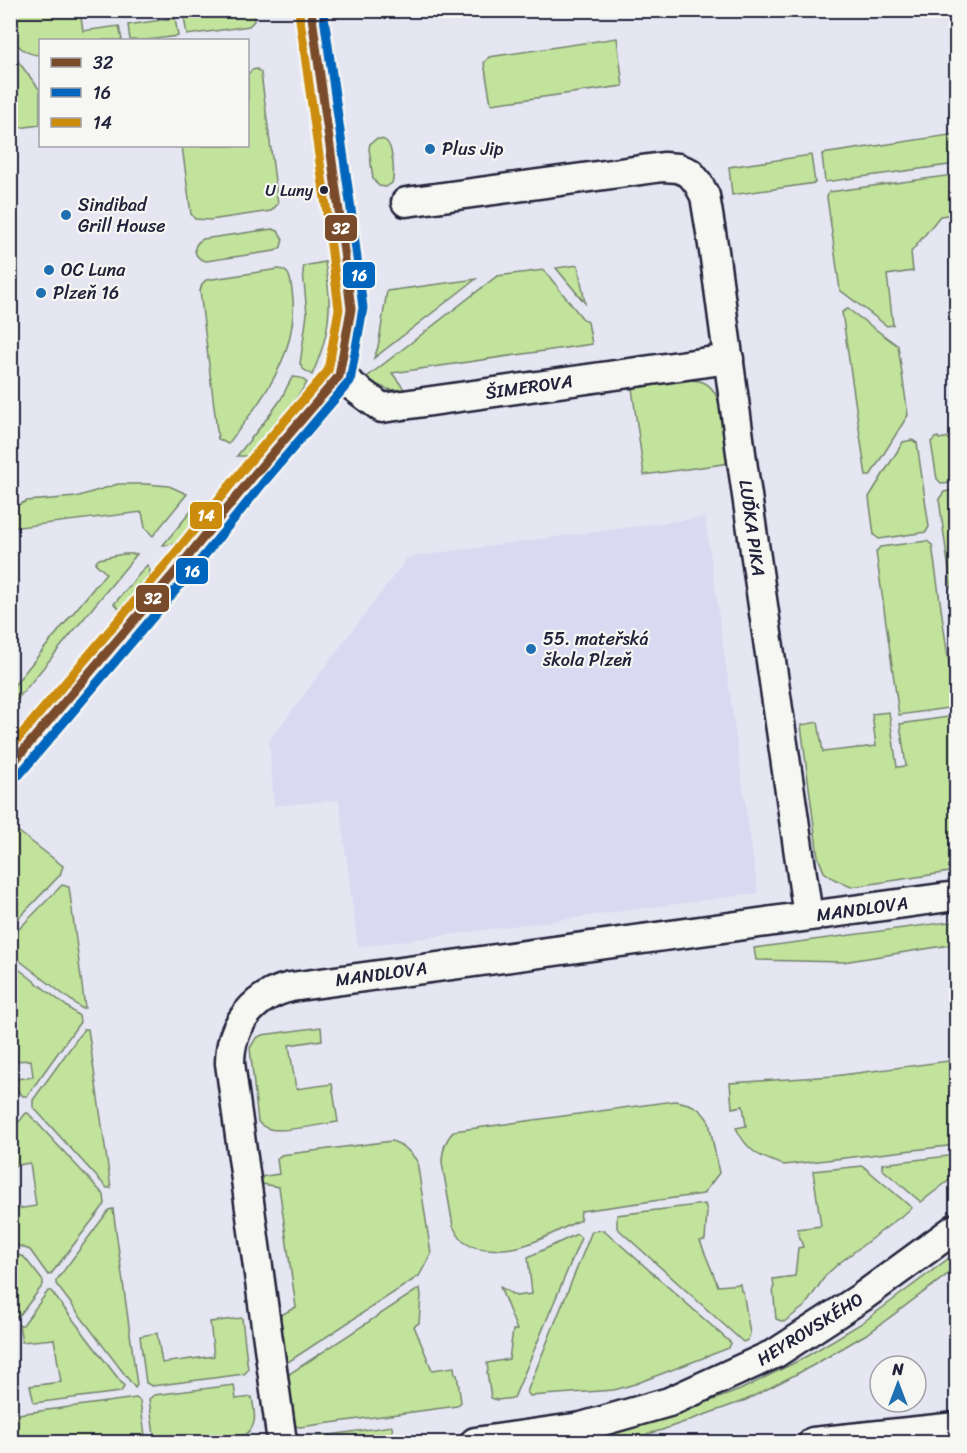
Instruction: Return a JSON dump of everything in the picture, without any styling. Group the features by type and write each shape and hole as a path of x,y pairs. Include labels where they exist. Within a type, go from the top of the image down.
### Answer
{"street":[{"path":"10,767 339,376 351,309 310,10"},
{"name":"LUĎKA PIKA","path":"406,202 663,167 678,168 690,173 698,183 705,196 714,251 808,916"},
{"name":"ŠIMEROVA","path":"339,376 382,408 729,359"},
{"name":"MANDLOVA","path":"282,1443 230,1063 231,1045 235,1032 252,1007 267,995 291,987 957,896"},
{"name":"HEYROVSKÉHO","path":"475,1443 583,1435 669,1402 777,1353 862,1297 957,1228"},
{"path":"813,1443 957,1427"}],"shaded area":[{"name":"55. mateřská škola Plzeň","path":"705,517 758,893 358,947 339,800 274,806 269,741 408,557"}],"green space":[{"path":"10,11 80,11 83,31 119,26 122,39 39,39 39,55 35,55 21,48 14,41 10,31"},
{"path":"215,11 253,11 254,21 249,26 187,35 184,17 215,13"},
{"path":"175,18 178,36 130,39 128,25"},
{"path":"617,38 623,86 491,104 484,63 489,57"},
{"path":"11,52 39,89 39,125 11,129"},
{"path":"257,69 261,73 278,204 271,211 210,220 195,219 191,214 182,147 249,147 249,73"},
{"path":"956,134 956,164 825,182 822,154"},
{"path":"376,139 386,141 392,155 393,179 392,183 386,187 379,186 373,179 369,148"},
{"path":"811,155 815,183 732,195 729,167"},
{"path":"953,175 956,214 940,216 911,252 913,271 887,275 893,325 887,326 840,290 827,197 829,192"},
{"path":"272,229 278,231 283,239 281,247 275,251 206,261 198,257 195,251 203,239"},
{"path":"325,262 329,293 328,320 323,346 312,375 300,364 307,314 303,271 304,266"},
{"path":"578,265 585,303 556,268"},
{"path":"279,269 288,274 290,279 293,313 291,334 285,354 266,391 228,444 218,439 200,291 202,284 206,280"},
{"path":"544,270 582,318 588,322 592,344 392,373 404,391 387,389 366,380 497,276"},
{"path":"476,279 374,358 378,347 387,291"},
{"path":"848,309 898,346 908,415 870,476 866,476 842,312"},
{"path":"293,377 301,378 307,383 251,453 247,456 237,456 274,409"},
{"path":"686,380 705,383 712,388 717,397 724,419 730,463 644,475 632,388"},
{"path":"956,436 956,468 950,469 951,483 942,484 937,479 931,442 938,437 939,439"},
{"path":"912,440 917,443 929,527 926,532 879,539 874,535 869,497 903,442"},
{"path":"118,484 169,486 187,494 153,536 145,528 142,512 11,528 11,508 27,501 76,497"},
{"path":"956,490 956,621 939,499 944,492"},
{"path":"197,504 200,513 187,532 176,543 163,545"},
{"path":"927,541 932,545 955,707 899,715 876,552 880,547"},
{"path":"123,554 137,554 11,707 11,689 106,573 95,563 99,559"},
{"path":"147,565 150,571 148,576 121,610 114,604"},
{"path":"889,712 897,767 906,766 900,724 955,716 956,871 851,887 824,872 818,857 801,725 818,722 823,752 876,746 872,714"},
{"path":"10,825 63,866 60,875 11,926"},
{"path":"62,885 69,887 85,1008 81,1008 11,954 11,937"},
{"path":"956,921 956,944 843,962 756,960 754,948"},
{"path":"11,963 79,1016 80,1022 27,1096 23,1096 11,1083 16,1077 16,1079 33,1077 31,1060 14,1061 15,1072 11,1076"},
{"path":"321,1027 322,1040 289,1045 296,1089 332,1084 338,1122 284,1130 265,1127 258,1122 250,1048 256,1038 262,1035"},
{"path":"84,1029 88,1029 111,1188 107,1188 33,1107 33,1100"},
{"path":"956,1060 956,1145 784,1165 755,1152 745,1143 736,1128 746,1126 743,1106 732,1108 730,1083 834,1076"},
{"path":"674,1101 694,1107 709,1122 719,1173 703,1194 581,1211 580,1220 541,1239 513,1248 478,1248 464,1242 458,1235 453,1226 442,1163 448,1138 454,1131"},
{"path":"26,1113 104,1195 105,1204 48,1275 30,1250 13,1244 11,1241 11,1210 36,1206 30,1163 11,1166 11,1132"},
{"path":"392,1141 406,1149 417,1161 431,1254 419,1276 285,1364 278,1321 281,1315 296,1307 279,1187 262,1184 259,1177 279,1174 277,1159 281,1155"},
{"path":"956,1155 956,1175 921,1202 882,1169 882,1164"},
{"path":"863,1166 912,1208 838,1264 826,1275 805,1306 784,1322 776,1319 773,1279 795,1276 798,1248 803,1247 797,1229 821,1226 813,1171"},
{"path":"705,1204 707,1212 705,1240 700,1241 718,1286 740,1284 741,1291 743,1291 750,1334 748,1340 743,1342 617,1228 617,1215"},
{"path":"113,1209 137,1385 135,1388 56,1284 109,1210"},
{"path":"604,1230 731,1343 729,1348 614,1390 530,1396 527,1392 592,1231"},
{"path":"577,1234 581,1238 514,1398 497,1400 491,1398 487,1363 509,1359 513,1330 517,1330 500,1287 516,1296 532,1294 528,1257"},
{"path":"956,1253 956,1268 870,1332 812,1366 746,1400 662,1430 619,1442 602,1442 606,1436 657,1421 740,1390 802,1359 862,1323"},
{"path":"11,1256 24,1257 43,1281 43,1285 19,1316 11,1318"},
{"path":"420,1288 419,1323 414,1326 432,1370 454,1367 461,1402 457,1406 295,1426 292,1422 286,1376"},
{"path":"48,1291 51,1291 124,1386 120,1392 34,1403 30,1386 61,1382 54,1339 22,1342 19,1325 23,1325"},
{"path":"242,1318 248,1370 244,1374 152,1386 146,1383 140,1336 157,1333 162,1363 214,1356 210,1322"},
{"path":"234,1385 236,1399 252,1397 254,1423 245,1435 190,1442 155,1442 149,1399 154,1395"},
{"path":"136,1398 140,1401 146,1442 11,1442 11,1415"},
{"path":"392,1426 392,1433 387,1438 357,1442 305,1442 302,1439"}],"transit line":[{"name":"32","path":"10,766 339,376 351,309 311,10"},
{"name":"16","path":"19,775 350,381 363,308 323,10"},
{"name":"14","path":"10,748 328,371 339,309 299,12"}],"place":[{"name":"Plus Jip","path":"430,149"},
{"name":"U Luny","path":"324,190"},
{"name":"Sindibad Grill House","path":"66,215"},
{"name":"OC Luna","path":"49,270"},
{"name":"Plzeň 16","path":"41,293"},
{"name":"55. mateřská škola Plzeň","path":"531,649"}]}
